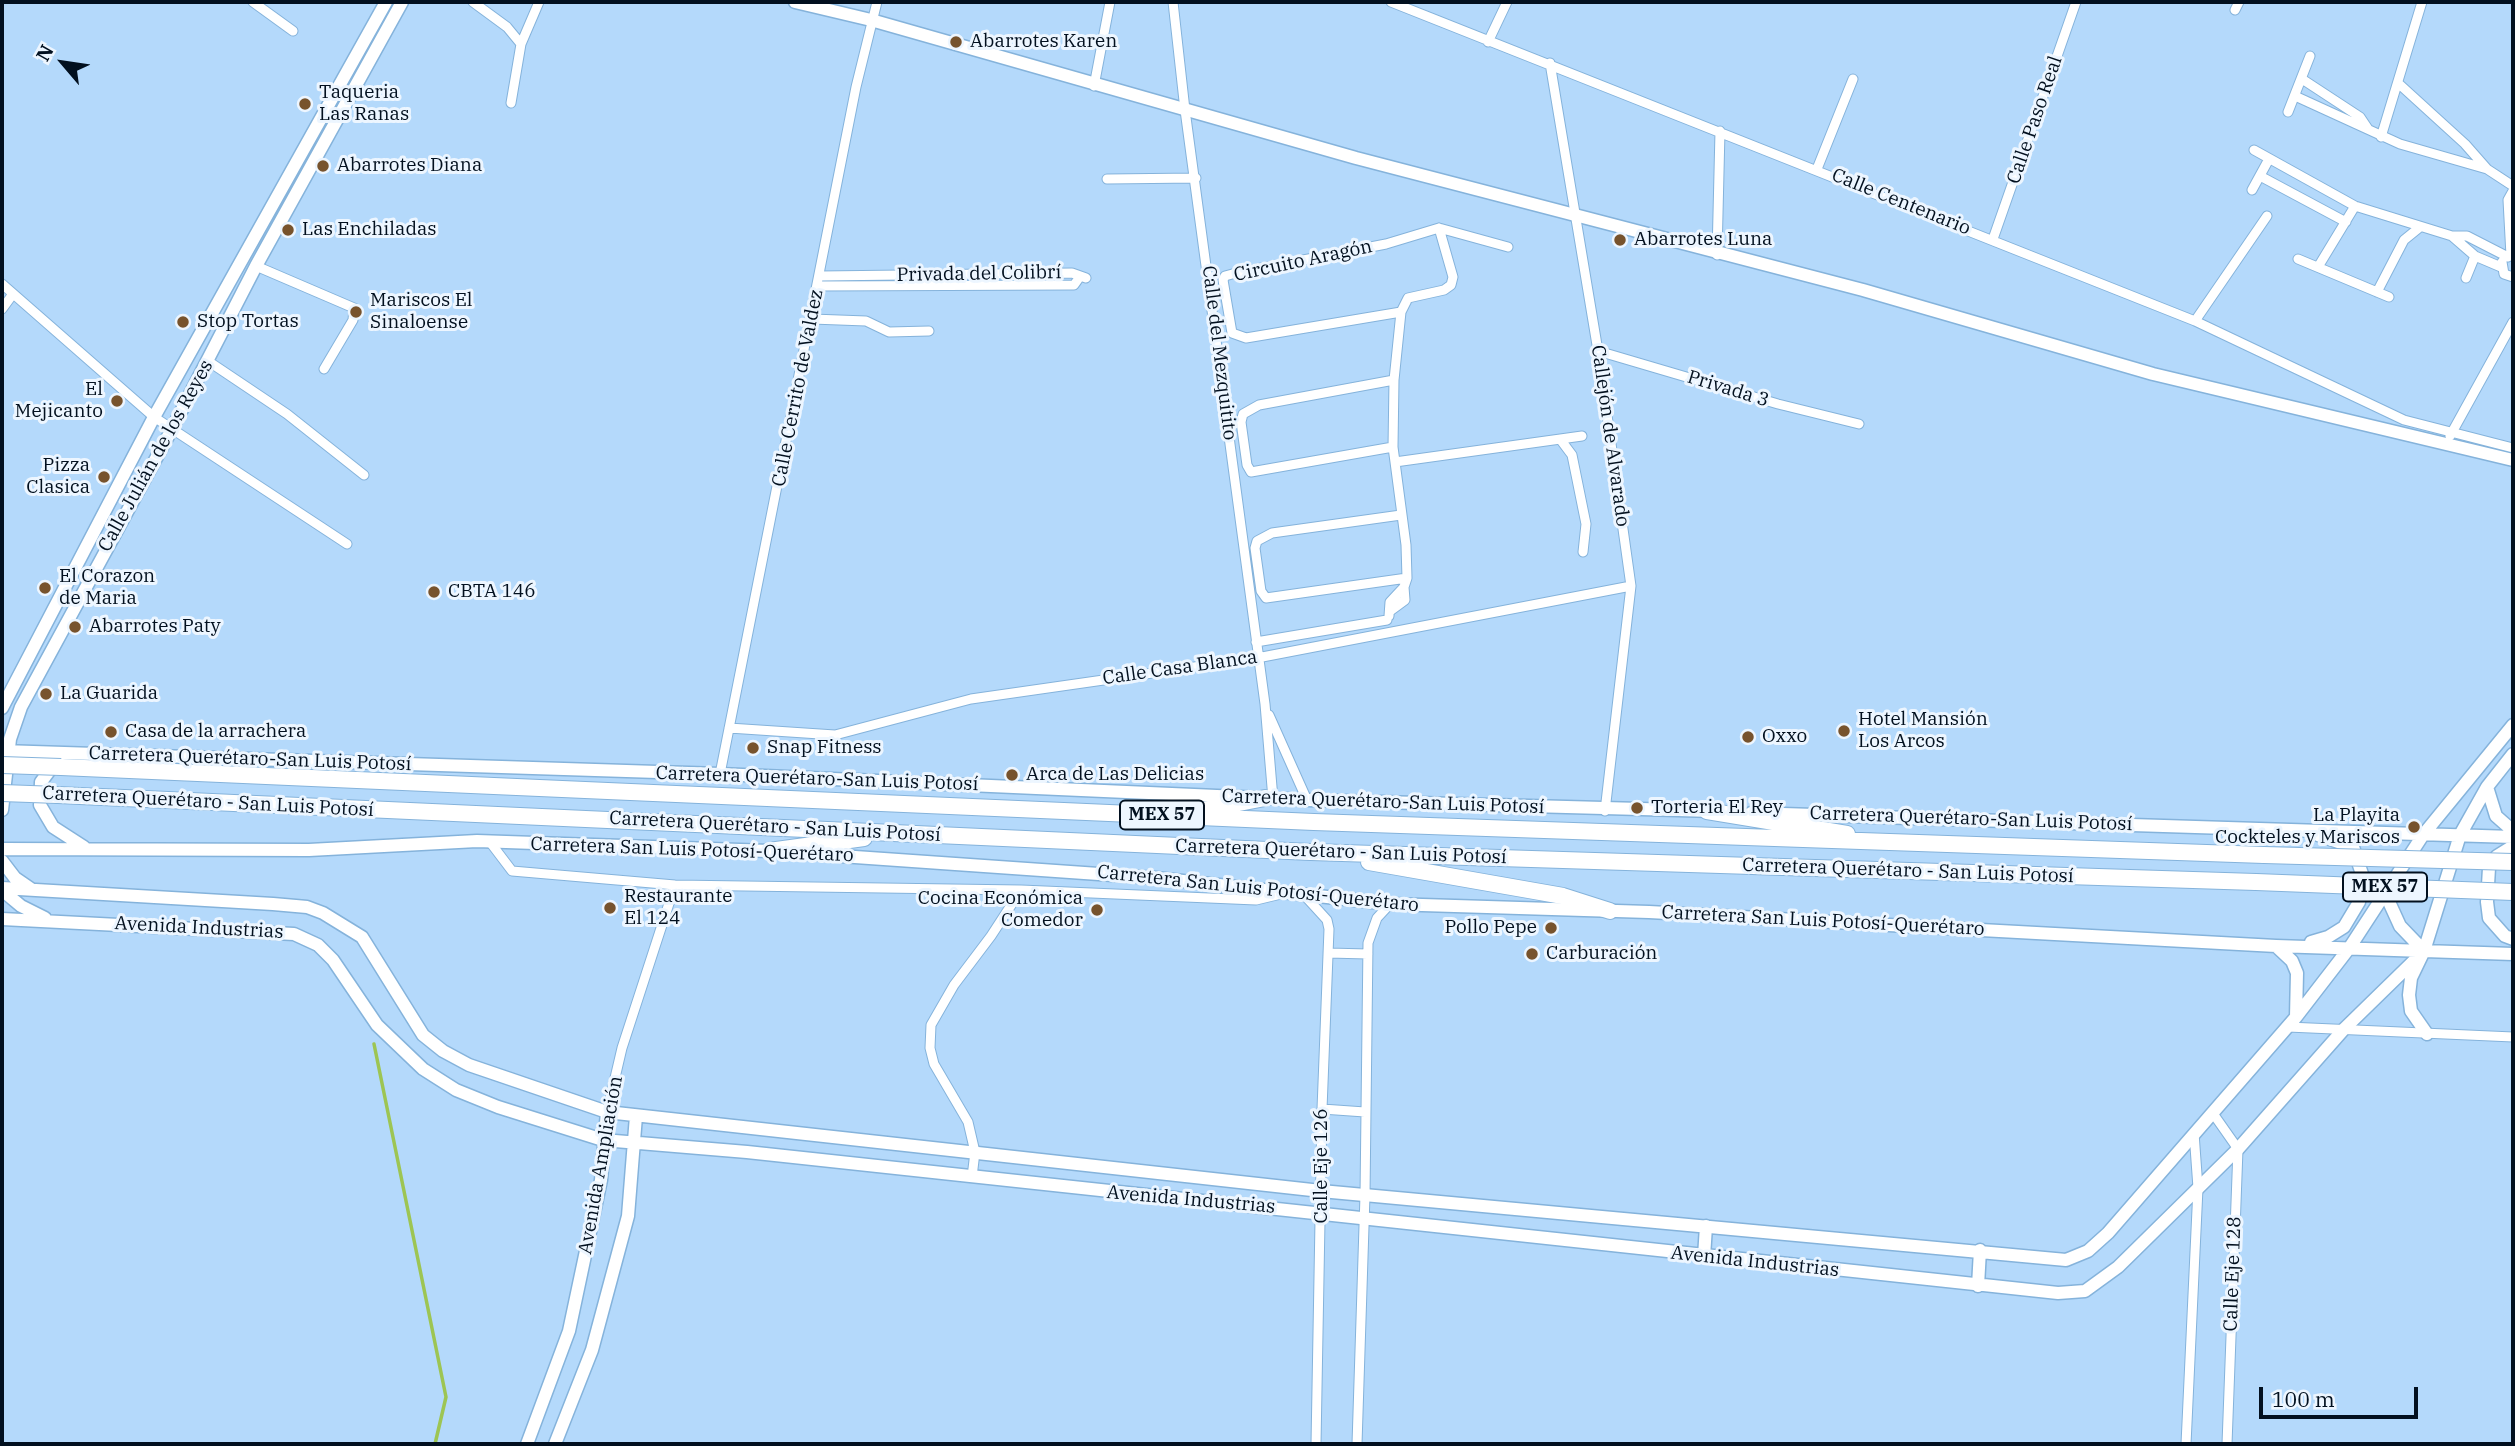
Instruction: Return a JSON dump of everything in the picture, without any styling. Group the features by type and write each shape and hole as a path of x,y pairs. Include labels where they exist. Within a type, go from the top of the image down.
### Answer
{"highway":[{"name":"Carretera Querétaro - San Luis Potosí","path":"4,756 61,767 1171,816 1915,845 2513,862"},
{"name":"Carretera Querétaro - San Luis Potosí","path":"2,793 1311,852 2513,892"},
{"path":"1171,816 1269,799"},
{"path":"1707,811 1915,845"},
{"path":"769,851 905,833"},
{"path":"1311,852 1563,896 1610,911"}],"main road":[{"name":"Calle Julián de los Reyes","path":"2,708 154,417 386,2"},
{"name":"Calle Julián de los Reyes","path":"2,810 4,756 21,707 172,429 256,266 402,2"},
{"path":"795,2 871,20 1094,86 1717,255 1863,290 2153,374 2410,435 2449,438 2513,460"},
{"path":"376,21 388,28"},
{"path":"307,144 320,151"},
{"name":"Avenida Industrias","path":"2,889 307,907 323,913 362,937 423,1035 443,1051 469,1065 607,1112 1321,1191 2066,1260 2088,1251 2108,1233 2292,1022 2350,947 2423,835 2513,725"},
{"path":"2427,1034 2412,1011 2409,995 2411,978 2424,951 2460,835 2487,787 2513,754"},
{"path":"82,755 67,757 48,769 41,782 38,797 43,813 53,827 88,849"},
{"name":"Carretera Querétaro-San Luis Potosí","path":"4,756 82,755 720,774 1605,811 1707,811 2513,837"},
{"path":"2487,787 2496,816 2513,831"},
{"path":"2288,828 2342,841 2353,847 2363,877 2359,902 2344,927 2328,937 2297,946"},
{"name":"Carretera San Luis Potosí-Querétaro","path":"2,849 309,850 490,842 769,851 1143,877 1390,904 1610,911 2276,946 2513,954"},
{"path":"2513,846 2497,856 2489,868 2487,902 2489,918 2505,936 2513,939"},
{"path":"2,861 15,878 34,890"},
{"path":"2390,882 2390,904 2400,926 2424,951"},
{"path":"2,889 22,906 53,921"},
{"name":"Avenida Industrias","path":"2,919 295,934 318,945 333,960 377,1025 423,1069 456,1090 498,1107 603,1140 747,1152 2058,1293 2085,1291 2118,1267 2238,1149 2344,1029 2424,951"},
{"path":"2276,946 2292,961 2297,973 2292,1022"},
{"name":"Avenida Ampliación","path":"527,1444 569,1331 601,1180 607,1112"},
{"name":"Avenida Ampliación","path":"555,1444 592,1350 624,1230 636,1116"},
{"path":"1704,1257 1706,1226"},
{"path":"1978,1286 1980,1250"}],"street":[{"path":"253,2 293,30"},
{"path":"473,2 508,27 521,44"},
{"path":"511,103 521,44 539,2"},
{"name":"Calle Cerrito de Valdez","path":"720,774 871,20 877,2"},
{"path":"1094,86 1110,2"},
{"name":"Calle del Mezquitito","path":"1173,2 1185,110 1265,704 1269,799"},
{"name":"Calle Centenario","path":"1391,2 2196,321 2404,420 2449,438 2513,447"},
{"path":"1488,42 1507,2"},
{"name":"Calle Paso Real","path":"1993,239 2076,2"},
{"path":"2381,137 2422,2"},
{"path":"2288,112 2310,56"},
{"name":"Callejón de Alvarado","path":"1550,63 1598,351 1631,586 1605,811"},
{"path":"1818,169 1853,79"},
{"path":"2302,79 2360,117 2368,129"},
{"path":"2398,83 2465,144 2487,169 2513,188 2508,200 2511,257 2501,267"},
{"path":"2295,96 2381,137 2487,169"},
{"path":"1717,255 1720,131"},
{"path":"2254,150 2355,206 2452,236 2467,236 2511,257"},
{"path":"2252,190 2269,159"},
{"path":"2260,176 2346,222"},
{"path":"1107,179 1196,178"},
{"path":"2318,267 2355,206"},
{"path":"2196,321 2267,216"},
{"path":"2402,221 2404,240"},
{"path":"2377,292 2404,240 2420,227"},
{"path":"1439,228 1508,247"},
{"path":"1389,631 1394,595 1406,582 1392,447 1394,380 1401,312 1408,298 1444,290 1451,285 1453,277 1439,228"},
{"name":"Circuito Aragón","path":"1401,312 1246,338 1232,333 1223,280 1225,276 1386,244 1439,228"},
{"path":"2452,236 2475,256 2501,267 2504,274 2513,277"},
{"path":"2466,278 2475,256"},
{"path":"2298,259 2389,297"},
{"path":"256,266 354,308 353,320 324,369"},
{"name":"Privada del Colibrí","path":"818,286 1074,285 1082,278 1072,273 820,276"},
{"path":"1039,274 1039,286"},
{"path":"852,275 852,287"},
{"path":"923,275 923,286"},
{"path":"976,275 977,287"},
{"path":"991,275 992,286"},
{"path":"2,284 154,417 347,544"},
{"path":"2,309 13,294"},
{"path":"812,319 866,320 889,332 929,331"},
{"path":"2449,438 2513,322"},
{"name":"Privada 3","path":"1598,351 1778,404 1859,424"},
{"path":"208,361 287,414 364,475"},
{"path":"1392,447 1251,472 1247,465 1241,422 1243,414 1259,405 1394,380"},
{"path":"2404,420 2410,435"},
{"path":"1395,462 1582,436"},
{"path":"1560,439 1572,455 1586,524 1583,552"},
{"path":"1401,515 1272,533 1257,541 1255,548 1261,591 1266,598 1406,582"},
{"name":"Calle Casa Blanca","path":"729,728 835,736 971,699 1257,658 1631,586"},
{"path":"1256,642 1389,616"},
{"name":"Calle del Mezquitito","path":"1265,704 1283,751 1307,800"},
{"path":"490,842 512,871 675,884 1021,890 1256,900 1283,894"},
{"name":"Avenida Ampliación","path":"607,1112 622,1048 675,884"},
{"path":"972,1177 975,1152 968,1122 934,1064 930,1048 932,1025 954,985 1021,890"},
{"name":"Calle Eje 126","path":"1307,897 1327,920 1328,953 1322,1109 1316,1444"},
{"path":"1357,1444 1365,1195 1368,943 1377,918 1390,904"},
{"path":"1328,953 1368,954"},
{"path":"2292,1022 2344,1029 2513,1037"},
{"path":"1322,1109 1365,1112"},
{"path":"2213,1112 2238,1149"},
{"name":"Calle Eje 128","path":"2186,1444 2198,1188 2194,1133"},
{"name":"Calle Eje 128","path":"2227,1444 2238,1149"}],"waterway":[{"path":"374,1044 446,1397 435,1444"}],"place":[{"name":"Abarrotes Karen","path":"956,42"},
{"name":"Taqueria Las Ranas","path":"305,104"},
{"name":"Abarrotes Diana","path":"323,166"},
{"name":"Las Enchiladas","path":"288,230"},
{"name":"Abarrotes Luna","path":"1620,240"},
{"name":"Mariscos El Sinaloense","path":"356,312"},
{"name":"Stop Tortas","path":"183,322"},
{"name":"El Mejicanto","path":"117,401"},
{"name":"Pizza Clasica","path":"104,477"},
{"name":"El Corazon de Maria","path":"45,588"},
{"name":"CBTA 146","path":"434,592"},
{"name":"Abarrotes Paty","path":"75,627"},
{"name":"La Guarida","path":"46,694"},
{"name":"Hotel Mansión Los Arcos","path":"1844,731"},
{"name":"Casa de la arrachera","path":"111,732"},
{"name":"Oxxo","path":"1748,737"},
{"name":"Snap Fitness","path":"753,748"},
{"name":"Arca de Las Delicias","path":"1012,775"},
{"name":"Torteria El Rey","path":"1637,808"},
{"name":"La Playita Cockteles y Mariscos","path":"2414,827"},
{"name":"Restaurante El 124","path":"610,908"},
{"name":"Cocina Económica Comedor","path":"1097,910"},
{"name":"Pollo Pepe","path":"1551,928"},
{"name":"Carburación","path":"1532,954"}]}
